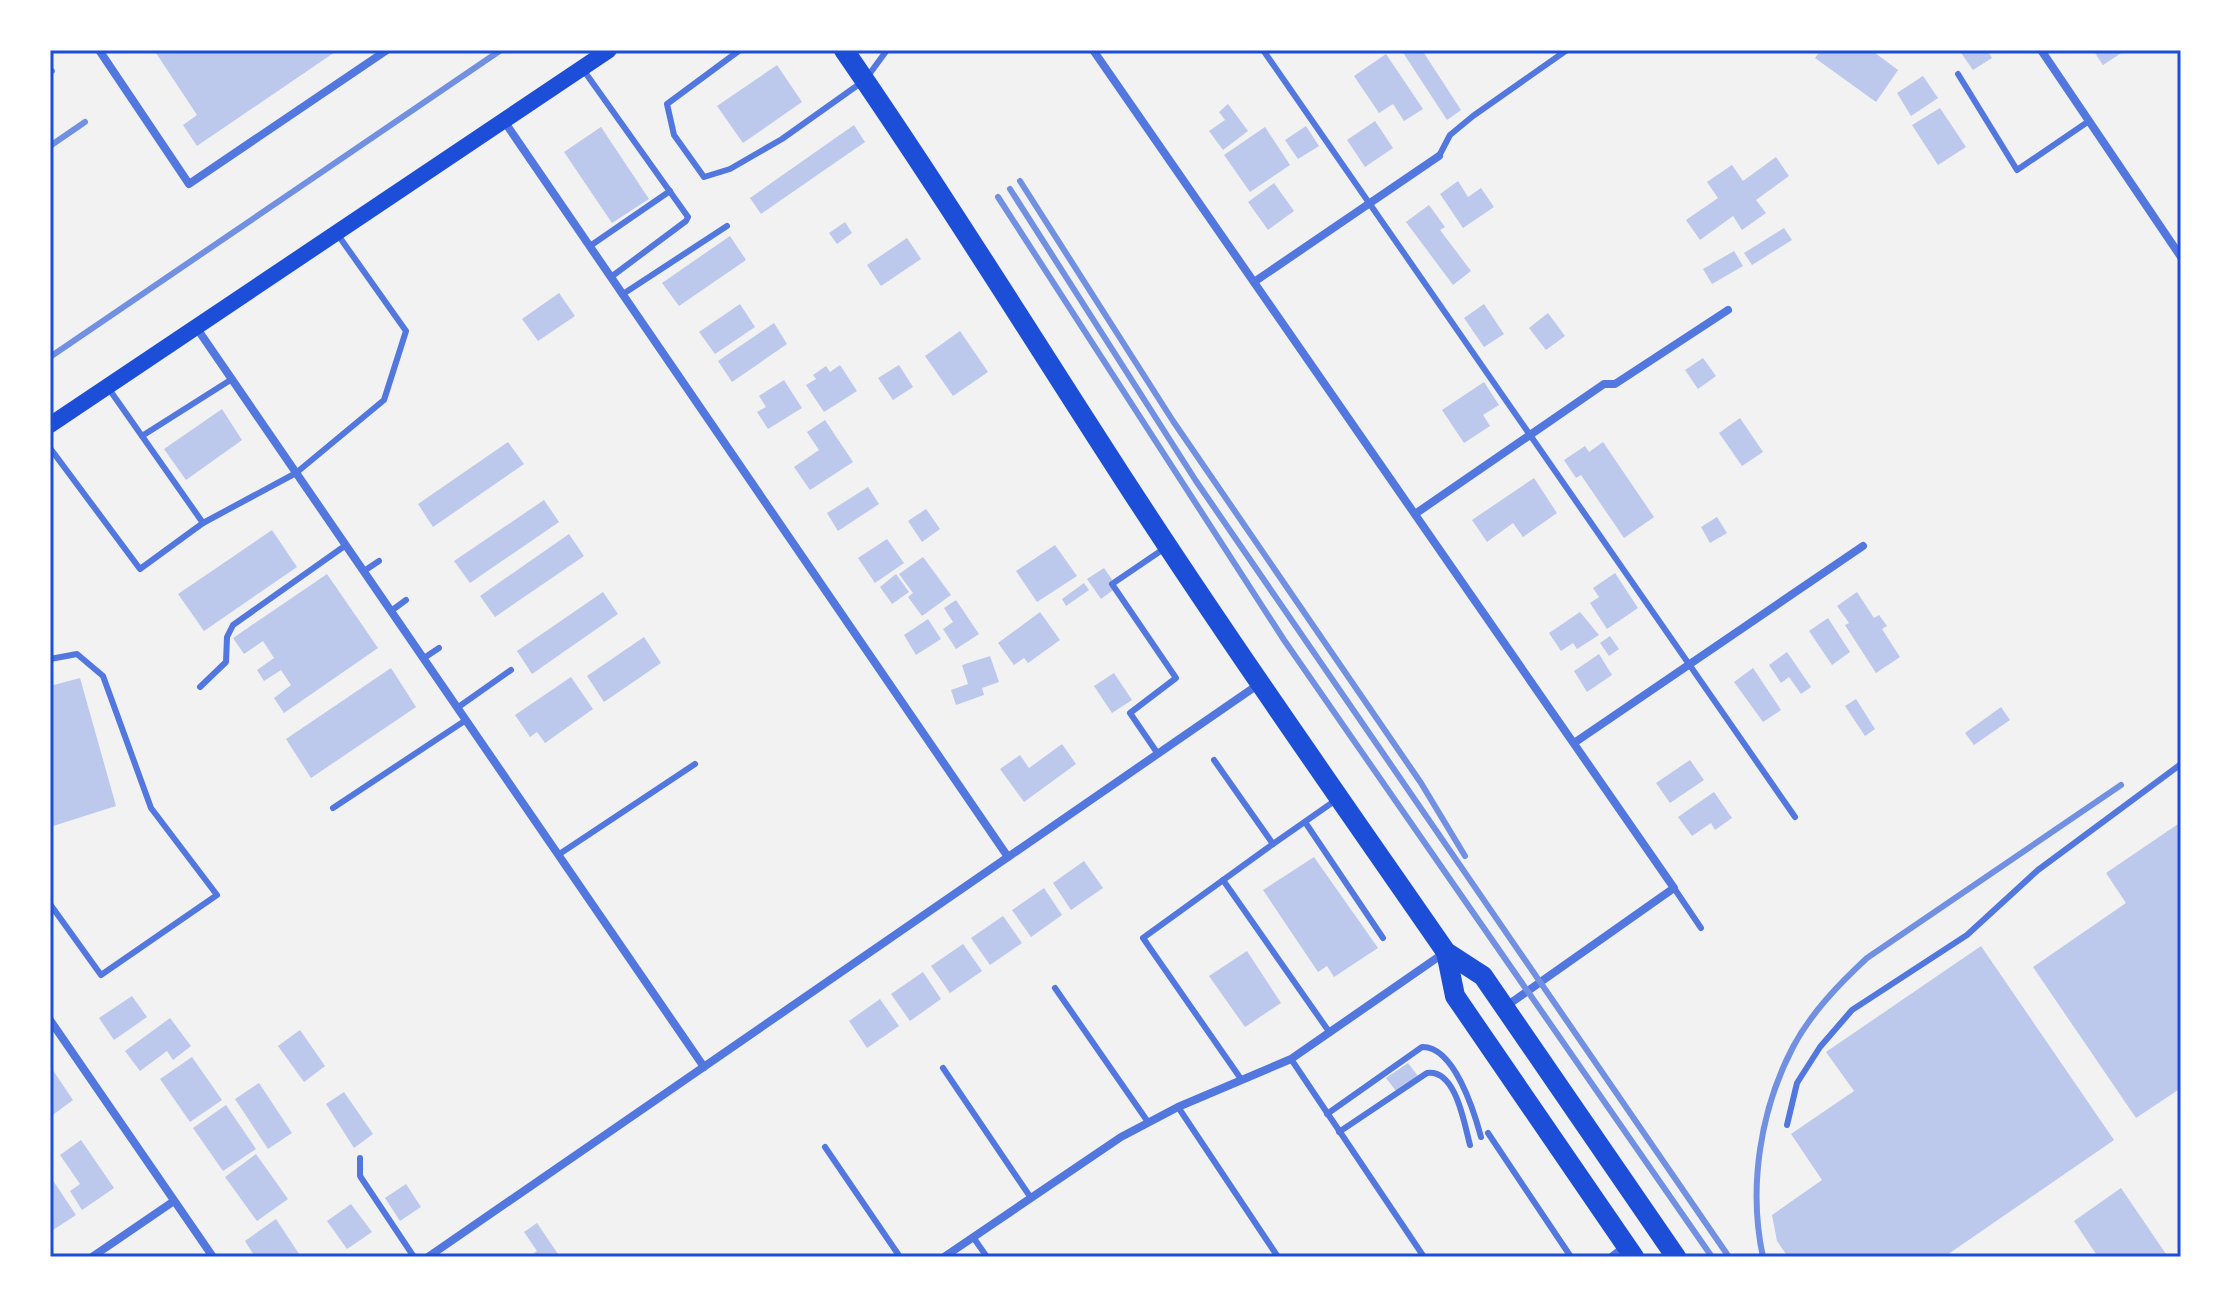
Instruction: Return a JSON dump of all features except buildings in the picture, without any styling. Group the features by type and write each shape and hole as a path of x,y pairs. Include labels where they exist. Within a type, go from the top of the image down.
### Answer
{"main road":[{"path":"50,425 609,50"},
{"path":"844,50 1259,684 1446,952 1483,976 1676,1257"},
{"path":"1446,952 1455,996 1623,1253"}],"street":[{"path":"99,50 189,184 387,50"},
{"path":"2041,50 2181,257"},
{"path":"1096,51 1674,888 1504,1008"},
{"path":"504,121 1008,857"},
{"path":"1254,282 1439,156"},
{"path":"1415,514 1604,384 1615,384 1728,310"},
{"path":"196,327 704,1067"},
{"path":"1574,743 1863,546"},
{"path":"428,1257 1259,684"},
{"path":"944,1257 1121,1137 1178,1107 1291,1059 1446,952"},
{"path":"50,1020 213,1257"},
{"path":"92,1257 174,1201"}],"lane":[{"path":"740,50 667,104 674,135 704,177 730,169 782,139 865,80 887,50"},
{"path":"1263,50 1795,817"},
{"path":"1439,156 1450,135 1461,125 1567,50"},
{"path":"582,68 686,213 686,221 611,277"},
{"path":"1958,74 2017,170 2089,121"},
{"path":"590,246 670,191"},
{"path":"623,294 727,226"},
{"path":"50,448 140,569 203,523 296,473 384,400 406,331 335,231"},
{"path":"142,436 232,379"},
{"path":"107,387 203,523"},
{"path":"200,687 226,662 227,637 233,625 346,545"},
{"path":"1158,754 1130,713 1176,678 1112,584 1168,546"},
{"path":"364,571 379,561"},
{"path":"391,611 406,600"},
{"path":"424,658 439,648"},
{"path":"50,659 77,654 103,676 151,808 217,895 101,975 50,904"},
{"path":"457,708 511,670"},
{"path":"333,808 466,720"},
{"path":"1214,760 1273,844"},
{"path":"558,855 695,764"},
{"path":"1787,1125 1797,1083 1820,1047 1852,1010 1967,935 2038,870 2181,764"},
{"path":"1241,1079 1143,938 1339,797"},
{"path":"1305,822 1383,938"},
{"path":"1223,880 1330,1033"},
{"path":"1674,888 1701,928"},
{"path":"1055,988 1148,1122"},
{"path":"1327,1114 1422,1047 1432,1047 1440,1052 1471,1102 1484,1135 1571,1257"},
{"path":"1291,1059 1424,1257"},
{"path":"943,1068 1031,1198"},
{"path":"1339,1132 1427,1073 1435,1071 1443,1075 1456,1095 1470,1145"},
{"path":"1178,1107 1278,1257"},
{"path":"825,1147 900,1257"},
{"path":"360,1158 360,1176 414,1257"},
{"path":"973,1237 987,1257"}],"railway":[{"path":"50,357 501,50"},
{"path":"50,146 85,122"},
{"path":"1020,181 1173,421 1421,783 1465,856"},
{"path":"1010,189 1196,481 1729,1257"},
{"path":"998,197 1284,640 1712,1257"},
{"path":"1763,1257 1757,1177 1765,1123 1772,1097 1793,1047 1817,1011 1867,958 2121,785"}]}
